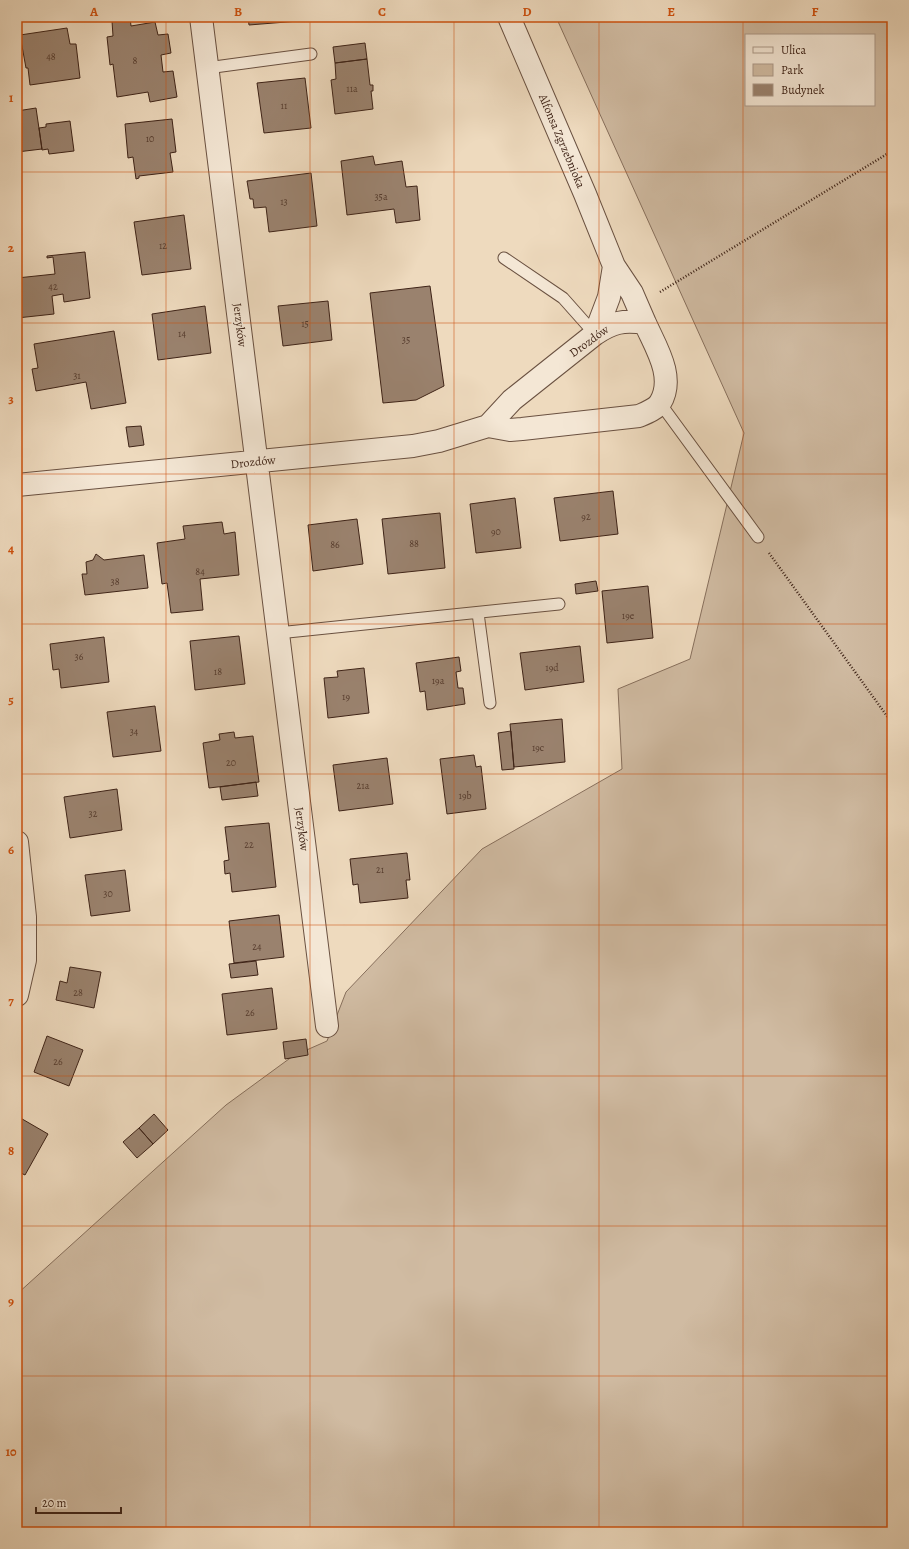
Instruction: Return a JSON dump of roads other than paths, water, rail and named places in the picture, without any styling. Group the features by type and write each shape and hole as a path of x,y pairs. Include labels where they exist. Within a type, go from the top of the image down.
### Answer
{"street":[{"name":"Jerzyków","path":"201,17 327,1026"},
{"name":"Alfonsa Zgrzebnioka","path":"510,17 614,266 632,293 641,314"},
{"path":"595,334 608,297 614,266"},
{"path":"641,314 664,367 667,385 660,403"},
{"name":"Drozdów","path":"488,426 512,400 595,334 608,326 641,314"},
{"name":"Drozdów","path":"17,485 426,444 488,426 510,430 639,416 651,411 660,403"},
{"path":"17,842 19,879 25,917 25,960 17,995"}],"lane":[{"path":"207,68 311,54"},
{"path":"504,258 563,298 595,334"},
{"path":"660,403 758,537"},
{"path":"278,634 559,604"},
{"path":"478,613 490,703"}]}
